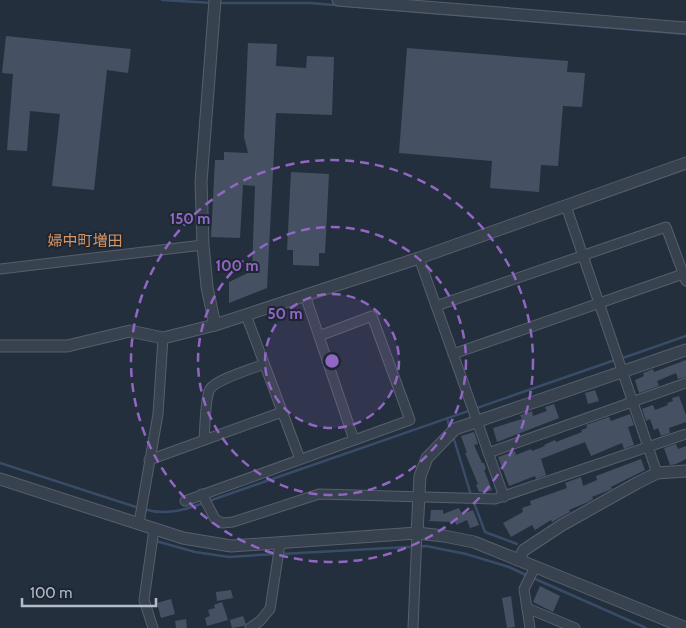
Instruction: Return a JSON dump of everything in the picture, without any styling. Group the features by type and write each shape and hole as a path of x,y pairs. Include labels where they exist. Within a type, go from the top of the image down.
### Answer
{"street":[{"path":"215,0 201,182 202,245 207,287 215,325"},
{"path":"338,0 686,28"},
{"path":"0,346 67,346 130,331 163,338 215,325 419,258 686,163"},
{"path":"566,206 657,473"},
{"path":"436,306 666,227 685,278 599,304 453,354"},
{"path":"0,269 202,245"},
{"path":"419,258 504,497"},
{"path":"305,295 354,440"},
{"path":"246,315 300,459"},
{"path":"185,500 410,420 372,316 319,336"},
{"path":"139,523 158,414 163,338"},
{"path":"413,628 418,498 420,476 427,458 455,430 686,350"},
{"path":"204,440 208,395 211,388 219,382 264,364"},
{"path":"488,453 686,383"},
{"path":"149,460 282,412"},
{"path":"202,494 214,519 222,524 318,494 495,499 686,434"},
{"path":"518,560 524,550 562,525 657,473 686,471"},
{"path":"0,479 183,538 231,546 416,533 474,542 686,628"},
{"path":"153,628 144,600 154,529"},
{"path":"250,628 260,621 270,609 280,544"},
{"path":"530,628 524,589 535,567"},
{"path":"527,608 574,628"}],"building":[{"path":"6,36 131,49 128,73 107,70 94,190 52,186 60,114 30,111 27,151 7,150 13,74 2,73"},
{"path":"248,43 277,44 276,66 306,68 307,56 334,57 332,115 276,113 267,288 229,303 229,282 252,271 255,186 243,185 240,238 211,237 215,160 224,160 224,152 248,153 244,137"},
{"path":"407,48 568,61 567,72 585,73 582,107 563,106 558,166 541,165 539,192 490,188 492,161 399,153"},
{"path":"291,172 329,174 325,253 319,253 319,266 293,265 293,250 287,250"},
{"path":"686,360 686,377 678,379 676,373 657,381 659,386 639,393 635,380 644,376 643,373 653,369 654,372"},
{"path":"595,390 599,401 588,404 585,393"},
{"path":"679,396 686,415 686,422 669,428 670,433 661,436 658,428 654,430 650,419 646,421 642,409 653,405 655,410 668,405 667,403 673,401 672,398"},
{"path":"554,404 559,418 497,442 493,428 522,419 520,415 532,411 533,416 547,411 545,407"},
{"path":"630,414 634,425 628,427 634,445 624,449 622,443 591,456 585,442 541,459 546,475 536,479 535,476 509,486 498,457 515,451 516,455 531,449 532,451 555,440 556,442 582,432 581,430 587,428 586,425 609,417 611,421"},
{"path":"474,432 478,444 474,445 482,463 484,463 486,469 484,470 492,490 486,492 479,492 461,436"},
{"path":"676,444 678,449 686,446 686,459 670,465 664,448"},
{"path":"641,459 645,470 611,487 612,489 592,497 593,499 588,502 569,510 570,512 552,522 551,520 535,530 532,525 511,537 503,523 523,512 522,508 531,505 530,501 567,488 565,483 581,477 583,486 597,480 596,476"},
{"path":"459,508 462,514 473,510 479,525 470,528 467,520 456,525 455,520 451,522 428,521 430,520 431,510 443,510 443,514"},
{"path":"540,586 560,596 553,612 533,602"},
{"path":"231,590 233,598 217,601 216,592"},
{"path":"511,596 515,627 507,628 502,598"},
{"path":"171,599 175,614 161,618 157,603"},
{"path":"222,602 228,620 207,626 205,618 210,616 208,610 215,608 214,605"},
{"path":"243,616 246,624 232,628 230,620"},
{"path":"186,619 187,628 176,628 175,621"}],"waterway":[{"path":"162,0 213,3"},
{"path":"218,3 310,3 686,34"},
{"path":"620,359 686,336"},
{"path":"209,501 615,360"},
{"path":"447,418 450,429"},
{"path":"453,436 471,495"},
{"path":"0,463 139,508"},
{"path":"473,500 485,532 517,544"},
{"path":"144,509 167,512 182,510 204,503"},
{"path":"156,541 195,552 229,557 275,554"},
{"path":"281,554 426,546 466,554 509,567 528,576"},
{"path":"533,578 646,628"}],"district":[{"name":"婦中町増田","path":"85,241"}]}
